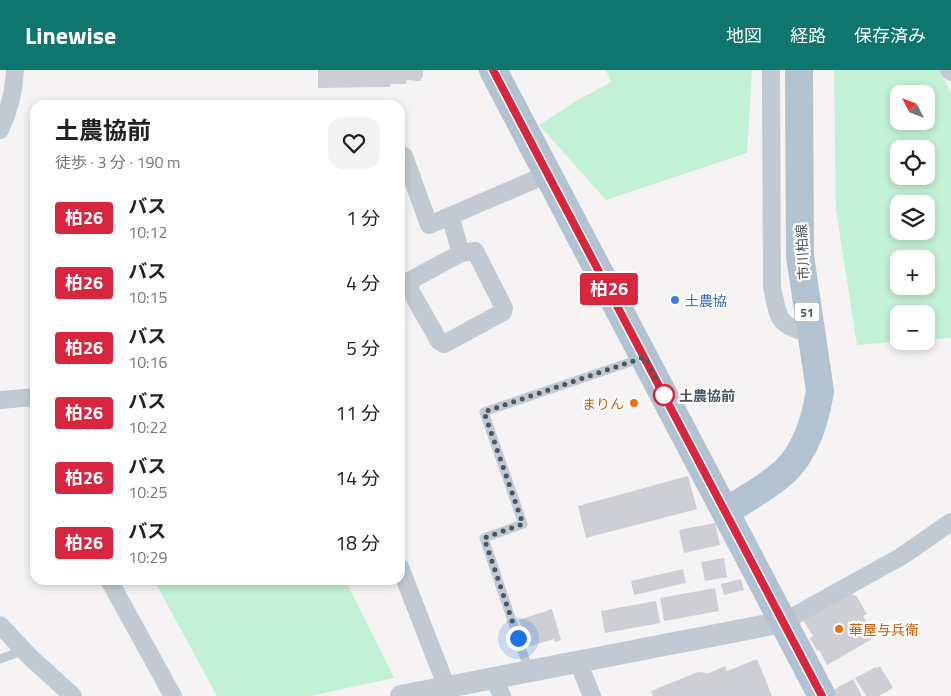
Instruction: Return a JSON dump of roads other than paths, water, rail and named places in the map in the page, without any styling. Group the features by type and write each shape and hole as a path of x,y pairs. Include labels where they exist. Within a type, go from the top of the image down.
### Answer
{"main road":[{"path":"493,70 822,696"},
{"name":"市川柏線","path":"725,512 778,478 793,462 805,443 817,412 820,391 800,256 799,70"}],"street":[{"path":"0,130 5,98 14,85 16,70"},
{"path":"771,70 772,287 778,317 784,324 811,334"},
{"path":"405,159 429,224 548,174"},
{"path":"450,216 461,253"},
{"path":"475,251 504,308 503,312 444,344 439,341 410,290 411,280 461,253 475,251"},
{"path":"0,400 30,397"},
{"path":"400,696 447,688 498,687 530,672 783,622 902,556 951,522"},
{"path":"405,580 447,688"},
{"path":"112,585 173,696"},
{"path":"0,625 74,696"},
{"path":"578,662 592,696"}],"lane":[{"path":"530,672 484,538 523,524 484,412 645,357"},
{"path":"0,659 24,650"}],"place":[{"name":"土農協","path":"675,300"},
{"name":"土農協前","path":"664,395"},
{"name":"まりん","path":"634,403"},
{"name":"華屋与兵衛","path":"839,629"}]}
